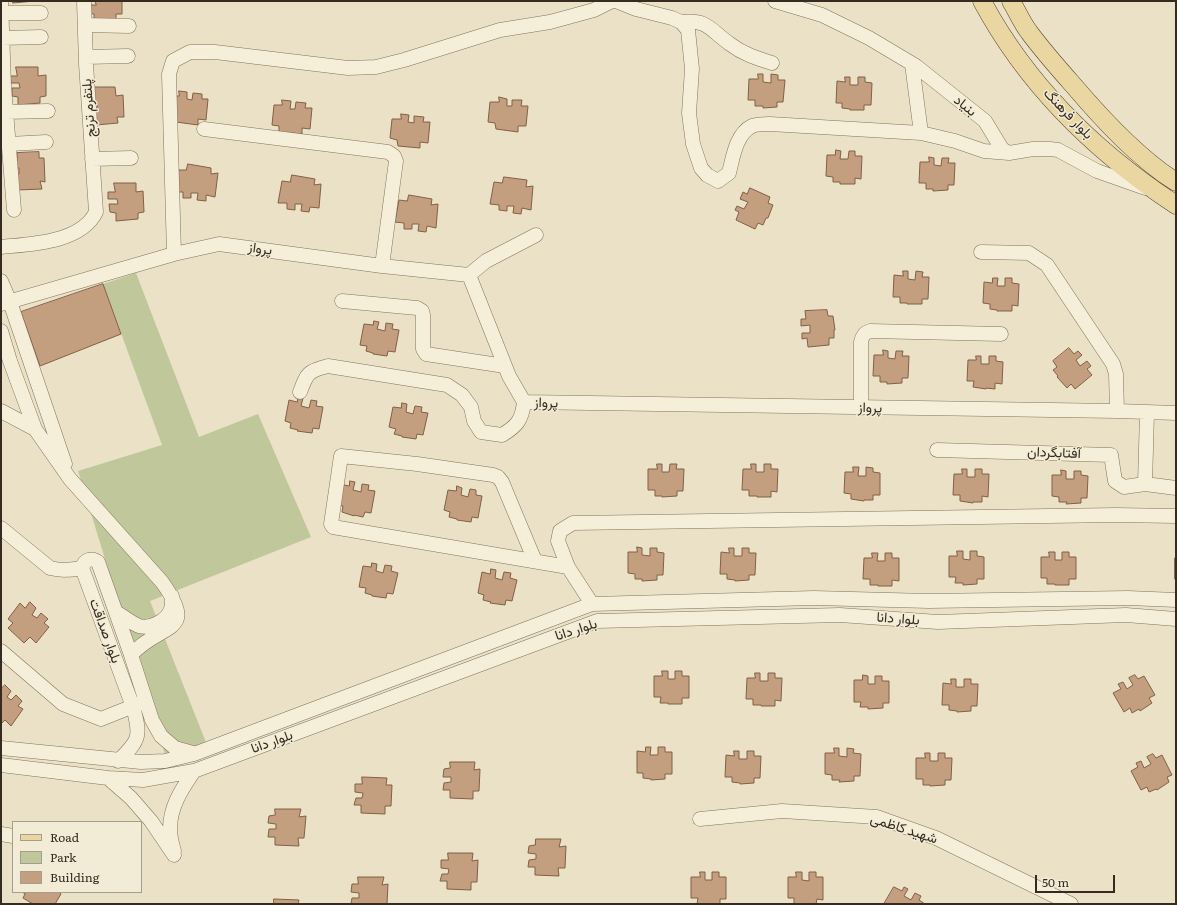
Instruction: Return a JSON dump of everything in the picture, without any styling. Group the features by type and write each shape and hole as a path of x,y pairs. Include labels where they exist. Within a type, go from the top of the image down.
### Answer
{"main road":[{"path":"970,1 978,11 992,20"},
{"name":"بلوار فرهنگ","path":"982,1 992,20 1024,65 1061,110 1115,162 1154,191 1176,205"},
{"name":"بلوار فرهنگ","path":"1010,1 1029,32 1095,111 1123,139 1166,176 1176,182"},
{"path":"1020,1 1029,19 1029,32"}],"street":[{"path":"1,1 6,112 14,210"},
{"name":"پلتفرم ترنج","path":"1,247 40,243 71,234 87,225 92,220 96,212 84,1"},
{"path":"174,254 169,74 173,61 190,52 215,52 348,68 376,67 404,60 500,30 550,22 594,10 612,1"},
{"path":"616,1 636,9 672,18 681,22 688,30 692,69 689,113 693,144 701,168 707,175 718,181 729,173 736,148 742,134 753,126 770,124 921,132 955,141 984,151 1009,153 1034,148 1058,150 1097,171 1154,191"},
{"name":"بنیاد","path":"775,1 822,15 869,38 912,64 985,122 1002,149 1009,153"},
{"path":"1,13 41,13"},
{"path":"681,22 691,21 703,23 730,44 751,57 772,63"},
{"path":"85,25 128,26"},
{"path":"2,38 41,37"},
{"path":"86,57 128,56"},
{"path":"912,64 921,132"},
{"path":"6,112 48,110"},
{"path":"204,129 388,152 394,156 396,162 382,266"},
{"path":"9,144 46,142"},
{"path":"92,159 131,158"},
{"path":"469,275 486,261 536,235"},
{"name":"پرواز","path":"6,303 174,254 219,244 382,266 469,275 509,376 524,402 1117,411 1176,414"},
{"path":"982,252 1028,253 1047,265 1113,364 1116,374 1117,411"},
{"name":"بلوار صداقت","path":"1,281 6,303 70,479"},
{"path":"342,302 417,308 422,311 423,315 423,350 426,354 505,366"},
{"name":"بلوار صداقت","path":"1,331 10,361 36,429 70,479 104,519 143,560 172,596 177,608 178,617 175,624 145,642 131,655"},
{"path":"861,408 861,342 865,333 870,331 1001,334"},
{"path":"300,392 306,375 315,369 328,366 447,385 462,395 471,408 474,421 481,432 502,435 513,429 523,414 524,402"},
{"path":"1,411 36,429"},
{"path":"1145,484 1147,413"},
{"name":"آفتابگردان","path":"937,450 1111,455 1115,481 1124,487 1145,484 1176,488"},
{"path":"535,561 502,482 498,477 417,464 341,456 331,524 333,528 535,561 568,566"},
{"path":"592,604 568,566 558,541 560,531 573,523 1116,515 1176,516"},
{"path":"1,528 50,568 60,571 69,571 82,568"},
{"name":"بلوار صداقت","path":"118,761 137,740 138,727 133,707 82,568 86,560 91,559 98,562 152,720 161,736 175,748 194,754"},
{"name":"بلوار صداقت","path":"116,612 139,626 149,626 159,622 167,616 171,609 172,596"},
{"name":"بلوار دانا","path":"1,748 118,761 141,762 165,761 194,754 592,604 814,598 929,601 1128,598 1176,600"},
{"name":"بلوار دانا","path":"1,765 108,778 143,780 194,771 597,621 840,615 938,622 1126,615 1176,619"},
{"path":"1,652 63,704 101,719 146,701"},
{"path":"108,778 136,804 151,821 174,855 170,829 172,809 179,793 194,771"},
{"name":"شهید کاظمی","path":"700,818 782,811 877,817 936,838 1071,904"},
{"path":"1,834 12,836"}],"green space":[{"path":"136,273 199,437 258,414 311,537 150,601 209,750 168,764 78,471 162,445 103,284"}],"building":[{"path":"13,1 35,1 13,3"},
{"path":"95,1 122,1 122,14 116,14 116,20 94,22 94,14 88,13 88,5 96,5"},
{"path":"16,67 38,67 38,76 46,75 46,96 40,97 40,103 18,105 18,97 12,96 12,88 20,88 19,83 11,83 10,76 17,76"},
{"path":"758,74 763,74 763,82 771,83 771,74 778,75 778,80 785,80 783,102 777,102 777,107 763,108 763,106 755,106 755,100 748,100 749,79 758,79"},
{"path":"845,77 850,77 850,85 858,85 858,77 865,77 865,82 872,83 871,105 864,105 864,110 850,110 842,108 842,103 836,103 837,81 845,82"},
{"path":"94,87 115,87 116,96 123,95 124,117 117,117 118,123 96,125 91,109 97,108 97,103 91,102"},
{"path":"179,91 187,92 187,99 192,100 193,93 202,94 202,99 208,99 206,120 198,119 198,125 176,122 172,96 179,96"},
{"path":"499,97 507,99 507,106 512,106 512,100 522,100 521,106 528,106 526,126 518,126 518,132 496,129 495,123 488,122 490,102 499,102"},
{"path":"282,100 291,101 290,109 295,109 296,102 306,103 305,108 312,108 310,129 302,128 302,134 279,132 279,126 272,125 274,105 282,105"},
{"path":"401,114 409,115 408,122 414,123 414,116 424,117 423,122 430,122 428,143 420,142 420,148 398,146 397,140 390,138 392,119 401,119"},
{"path":"836,150 841,151 840,159 848,159 849,151 855,151 855,156 862,156 861,179 855,178 855,184 840,184 840,182 833,182 833,177 826,176 827,155 835,155"},
{"path":"39,152 39,158 44,158 45,182 40,181 42,189 17,190 13,174 19,174 19,168 14,167 14,161 17,161 17,153"},
{"path":"929,157 934,158 934,165 941,166 942,158 949,158 948,163 955,163 954,185 948,185 948,190 933,191 933,189 926,189 926,183 919,183 920,162 929,162"},
{"path":"188,164 211,168 211,174 218,173 215,197 206,195 206,201 197,200 198,193 191,193 191,198 183,198 183,192 174,192 179,170 186,170"},
{"path":"292,175 315,179 314,185 321,184 319,208 310,207 309,212 301,211 302,204 295,204 295,210 287,209 287,203 278,203 282,181 290,182"},
{"path":"504,177 527,180 526,187 533,186 531,210 522,208 521,214 513,213 514,206 507,206 507,211 499,210 499,205 490,204 494,182 502,183"},
{"path":"114,183 136,183 136,192 143,191 144,212 138,213 138,219 116,221 116,213 110,212 109,204 118,204 117,199 108,199 108,192 115,192"},
{"path":"750,188 770,197 768,203 773,205 768,218 766,218 763,225 758,223 755,229 736,220 739,212 735,210 737,206 744,209 748,202 740,199 743,192 747,194"},
{"path":"409,195 432,199 431,205 438,204 436,228 427,226 426,232 418,231 419,224 412,224 412,229 404,229 404,223 395,222 399,200 407,201"},
{"path":"903,271 908,271 908,279 915,280 916,271 923,272 922,277 929,277 928,299 922,299 922,304 900,303 900,297 893,297 894,275 903,276"},
{"path":"993,278 998,278 997,286 1005,286 1005,278 1012,278 1012,283 1019,284 1018,306 1012,305 1012,311 997,311 990,309 990,304 983,303 984,282 992,283"},
{"path":"103,284 121,334 40,366 21,312"},
{"path":"827,310 828,316 833,316 835,330 834,338 829,338 829,345 808,347 807,338 802,339 802,333 810,333 810,325 801,326 801,319 806,319 805,311"},
{"path":"374,321 379,322 377,329 385,331 386,323 393,324 392,329 399,330 395,352 388,351 387,356 373,354 366,351 367,346 360,345 364,324 373,325"},
{"path":"1069,348 1074,354 1078,351 1082,355 1076,360 1080,366 1087,361 1091,366 1087,369 1092,375 1075,389 1071,384 1067,388 1053,370 1057,367 1053,361"},
{"path":"883,350 888,351 888,358 895,359 896,351 903,351 902,356 909,356 908,378 902,378 902,383 887,384 887,382 880,382 880,376 873,376 874,355 883,355"},
{"path":"976,356 981,356 981,364 989,364 989,356 996,356 996,361 1003,362 1002,384 995,383 995,389 986,389 973,387 974,381 967,381 968,360 976,360"},
{"path":"298,397 303,398 301,406 309,408 311,400 317,401 316,406 323,407 319,429 313,428 312,433 297,431 298,430 290,428 291,423 285,421 289,400 297,402"},
{"path":"402,403 407,404 406,412 413,414 415,406 422,407 421,412 428,413 423,435 417,434 416,439 394,434 396,429 389,427 393,407 401,408"},
{"path":"657,464 662,464 662,472 669,472 670,464 677,464 676,469 684,469 683,491 677,491 677,496 655,496 655,490 648,490 648,469 657,469"},
{"path":"751,464 756,464 756,472 764,472 764,464 771,464 771,469 778,469 777,492 771,491 771,497 749,496 749,490 742,490 743,469 751,469"},
{"path":"853,467 859,467 858,476 866,476 866,467 873,468 873,472 880,473 880,495 873,495 873,500 864,501 851,499 851,494 844,493 845,472 853,472"},
{"path":"962,469 967,469 967,477 975,477 975,469 982,469 982,474 989,474 988,497 982,496 982,502 973,503 960,501 960,495 953,495 954,474 962,474"},
{"path":"1061,470 1066,471 1066,479 1074,479 1074,471 1081,471 1081,475 1088,476 1087,498 1081,498 1081,503 1066,504 1067,502 1059,502 1059,497 1052,496 1052,475 1061,475"},
{"path":"350,481 355,482 353,490 361,492 362,484 369,485 368,490 375,491 371,513 365,512 363,517 342,512 343,506 336,505 340,484 349,486"},
{"path":"457,486 462,488 461,495 468,497 470,489 476,490 476,495 482,496 478,518 472,517 471,522 449,517 450,512 444,510 448,490 456,491"},
{"path":"637,547 642,548 642,555 650,556 650,548 657,548 657,552 664,553 663,575 657,575 657,580 642,581 642,579 635,579 635,574 628,573 628,552 637,552"},
{"path":"729,548 734,548 734,556 742,556 742,548 749,548 749,553 756,553 755,575 749,575 749,580 735,581 727,579 727,574 720,574 721,552 729,553"},
{"path":"957,551 963,551 963,559 970,560 970,551 977,551 977,556 984,557 984,579 977,579 977,584 963,585 963,583 955,583 956,577 949,577 949,556 957,556"},
{"path":"1049,552 1055,552 1055,560 1062,560 1062,552 1069,552 1069,557 1076,557 1076,579 1069,579 1069,585 1047,584 1047,578 1041,578 1041,557 1049,557"},
{"path":"872,553 878,553 877,561 885,561 885,553 892,553 892,558 899,558 899,581 892,580 892,586 878,586 870,585 870,579 863,579 864,558 872,558"},
{"path":"1176,558 1176,579 1175,579"},
{"path":"372,563 377,564 376,571 383,573 385,565 392,566 391,571 398,573 393,594 387,593 386,598 372,596 365,593 366,588 359,587 363,566 371,567"},
{"path":"491,569 496,570 495,578 502,580 504,572 511,573 510,578 517,580 512,601 506,600 505,605 490,603 491,602 483,600 484,595 478,593 482,572 490,574"},
{"path":"30,602 36,608 32,615 37,618 41,613 48,619 44,623 49,627 36,643 30,637 24,643 8,628 13,623 8,619 20,603 25,608"},
{"path":"662,671 668,671 668,679 675,679 675,671 682,671 682,676 689,676 689,698 682,698 682,704 660,703 661,697 654,697 654,676 662,676"},
{"path":"755,673 760,673 760,681 768,681 768,673 775,673 775,678 782,678 781,701 775,700 775,706 753,705 753,699 746,699 747,678 755,678"},
{"path":"863,675 868,676 868,684 875,684 875,676 882,676 882,681 889,681 889,703 883,703 883,708 868,709 868,707 860,707 861,702 854,702 854,680 862,680"},
{"path":"1135,675 1138,679 1144,676 1155,695 1149,698 1152,703 1140,711 1139,709 1132,713 1130,708 1124,712 1113,693 1121,689 1118,684 1123,682 1127,689 1133,685 1129,678"},
{"path":"951,679 956,679 956,687 964,687 964,679 971,679 971,684 978,684 977,706 971,706 971,711 957,712 949,710 949,705 942,705 943,683 951,684"},
{"path":"5,685 11,691 7,697 11,700 16,695 22,701 18,706 23,709 11,726 5,720 1,724 1,689"},
{"path":"646,747 651,747 650,755 658,755 658,747 665,747 665,752 672,752 672,774 665,774 665,779 651,780 643,778 643,773 637,773 637,751 645,752"},
{"path":"834,748 839,748 839,756 847,757 847,748 854,749 853,753 861,754 860,776 854,776 854,781 839,782 840,780 832,780 832,775 825,774 825,753 834,753"},
{"path":"734,751 739,751 739,759 747,759 747,751 754,751 754,756 761,756 760,778 754,778 754,783 740,784 732,782 732,777 725,777 726,755 734,756"},
{"path":"925,753 930,753 930,761 938,761 938,753 945,753 945,758 952,758 951,780 945,780 945,785 923,785 923,779 916,779 916,758 925,758"},
{"path":"1153,754 1156,758 1162,755 1172,775 1167,777 1169,782 1157,790 1156,789 1149,792 1147,787 1141,790 1131,771 1138,767 1136,763 1141,761 1144,768 1151,764 1147,757"},
{"path":"450,762 475,762 474,770 480,769 479,791 473,791 473,799 450,798 450,790 443,790 444,783 451,782 451,777 443,777 444,769 450,768"},
{"path":"362,777 387,778 386,785 392,785 391,806 385,806 385,814 361,813 361,805 354,805 356,798 362,798 363,793 355,792 355,784 362,784"},
{"path":"275,809 301,809 299,817 306,816 304,838 298,838 299,846 275,845 275,837 268,837 269,829 276,829 276,824 268,823 269,816 275,815"},
{"path":"536,839 561,839 559,847 566,846 565,868 558,868 559,876 535,875 535,867 528,867 529,860 536,859 536,854 528,853 529,846 535,845"},
{"path":"448,853 473,853 472,861 478,860 477,882 471,882 471,890 447,889 447,881 440,881 442,874 448,874 449,869 441,868 441,860 448,860"},
{"path":"700,872 705,872 705,880 712,880 712,872 719,872 719,877 726,877 726,899 720,899 720,904 697,904 698,898 691,898 691,877 700,877"},
{"path":"796,872 802,872 802,880 809,881 809,872 816,872 816,877 823,877 823,900 817,899 816,904 794,904 794,898 788,898 788,877 796,877"},
{"path":"358,877 384,877 382,885 388,884 387,904 351,904 352,898 359,898 359,893 351,892 352,884 358,884"},
{"path":"894,887 902,891 904,887 908,889 904,896 911,900 915,893 921,896 919,900 925,904 884,904"},
{"path":"24,893 61,894 55,904 33,904 23,898 25,894"},
{"path":"274,899 299,900 298,904 274,904"}]}
